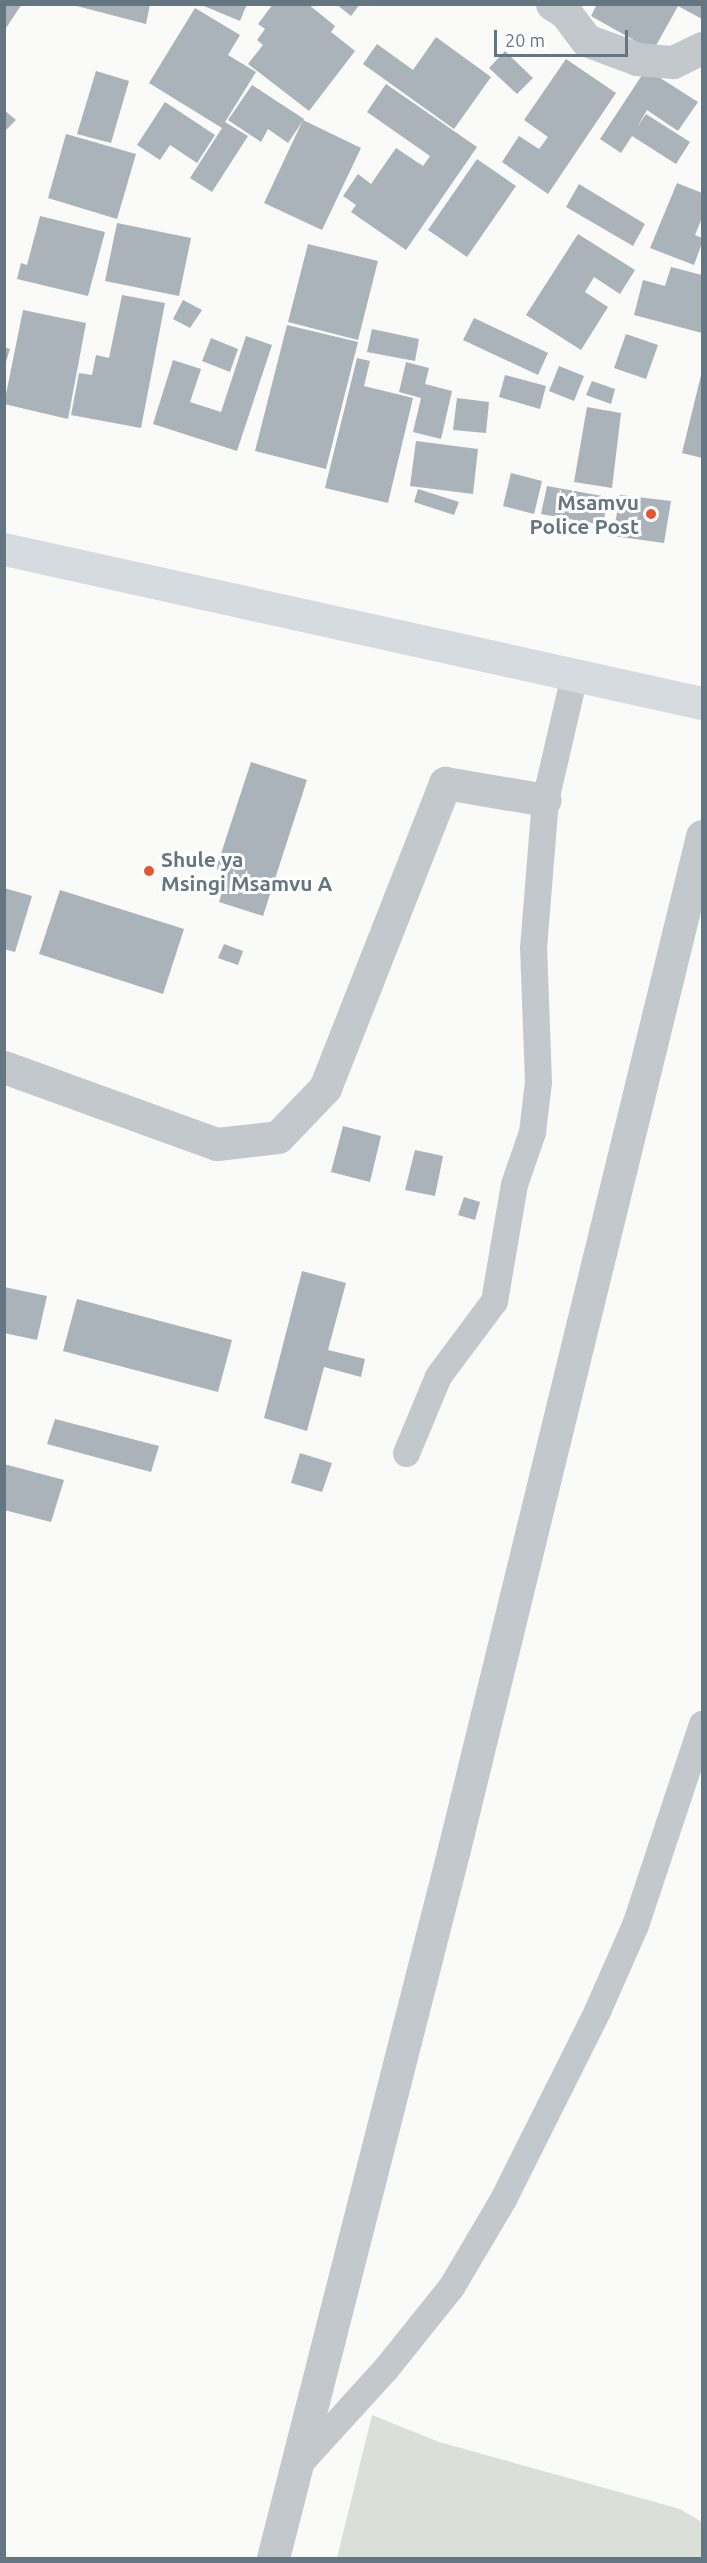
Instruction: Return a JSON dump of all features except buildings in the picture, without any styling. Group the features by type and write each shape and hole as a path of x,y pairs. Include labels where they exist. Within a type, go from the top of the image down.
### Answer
{"main road":[{"path":"4,549 702,703"}],"street":[{"path":"552,4 566,12 586,40 637,59 673,62 702,48"},
{"path":"4,1067 217,1144 278,1137 325,1088 445,783 545,800"},
{"path":"273,2559 454,1849 702,836"}],"lane":[{"path":"406,1454 438,1376 495,1301 514,1184 532,1132 538,1082 533,948 545,800 574,675"},
{"path":"295,2468 386,2368 451,2287 502,2199 597,2011 635,1925 701,1737"}],"shaded area":[{"path":"372,2415 439,2442 680,2509 702,2522 702,2558 337,2558"}],"place":[{"name":"Msamvu Police Post","path":"651,514"},
{"name":"Shule ya Msingi Msamvu A","path":"149,871"}]}
